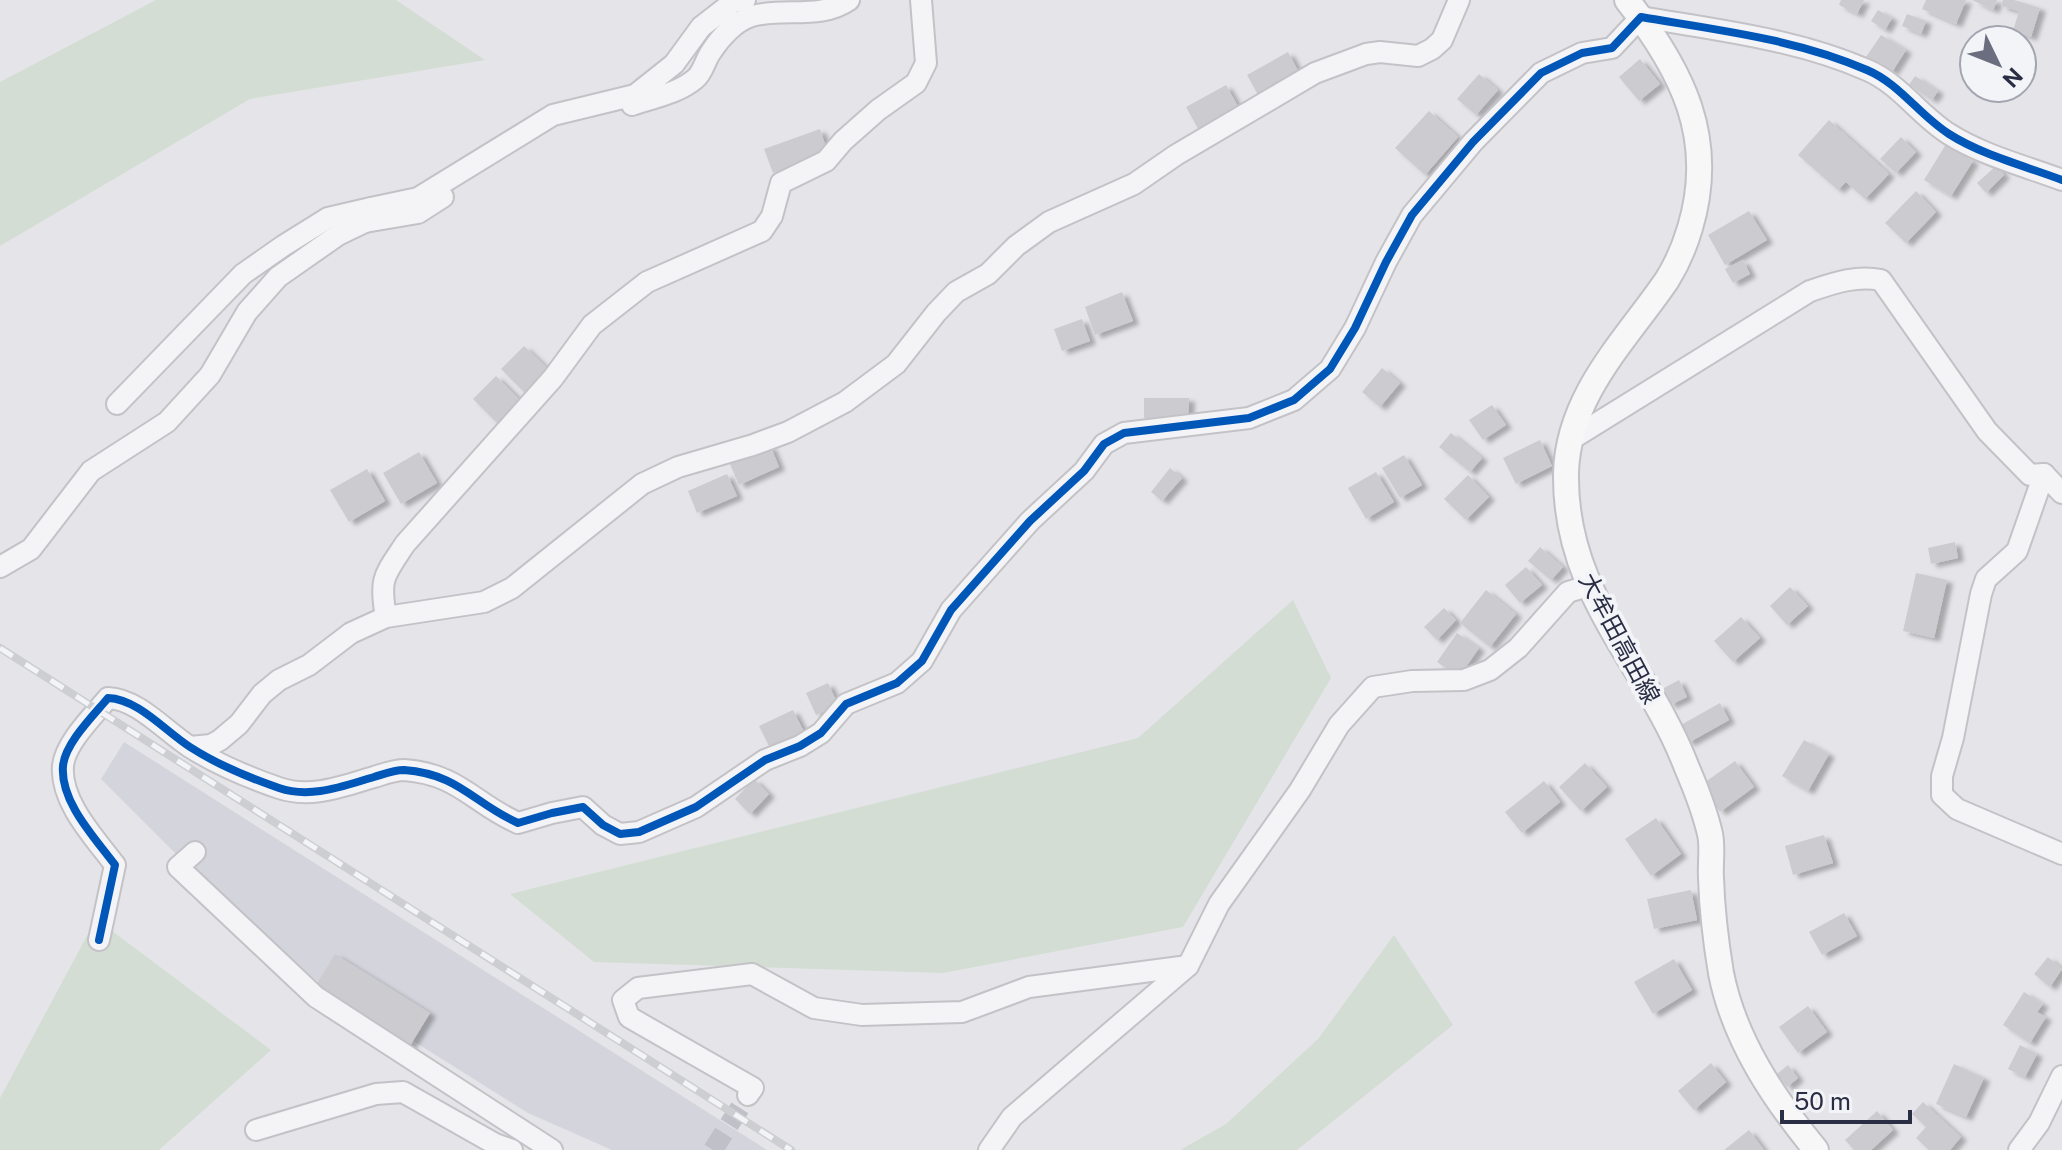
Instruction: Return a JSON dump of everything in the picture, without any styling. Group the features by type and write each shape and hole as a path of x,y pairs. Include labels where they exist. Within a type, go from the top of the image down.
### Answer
{"main road":[{"name":"大牟田高田線","path":"1634,9 1669,60 1690,106 1701,172 1686,242 1669,277 1599,371 1585,397 1570,440 1566,473 1577,558 1588,586 1669,728 1687,767 1711,836 1711,880 1721,973 1733,1015 1764,1079 1787,1115 1816,1150"}],"street":[{"path":"0,567 31,549 91,471 167,422 210,375 247,312 278,277 368,215 418,198 553,115 635,95 674,64 701,27 733,2 745,0"},
{"path":"117,404 243,274 328,218 418,213 557,126 598,117 678,89 698,78 711,52 728,30 751,16 824,12 849,0"},
{"path":"386,617 381,589 387,572 405,544 553,378 592,325 647,282 762,231 772,216 781,183 826,161 878,110 916,83 926,63 921,0"},
{"path":"190,747 211,745 220,740 279,680 309,665 351,633 386,617 484,602 512,588 642,484 678,467 788,432 845,402 896,364 956,292 988,274 1016,246 1049,222 1134,184 1176,155 1315,73 1366,54 1380,52 1418,56 1432,49 1442,40 1459,0"},
{"path":"99,940 115,865 67,794 63,765 78,733 108,698 122,698 190,747 233,772 284,790 309,794 399,770 430,773 460,785 500,815 518,823 583,807 603,825 620,834 639,832 696,807 765,760 800,746 821,733 846,704 897,683 922,661 951,610 1030,521 1084,471 1104,444 1124,433 1249,418 1294,400 1330,369 1355,328 1412,215 1473,142 1541,73 1582,53 1612,48 1634,9 1822,53 1869,70 1892,83 1948,133 2062,180"},
{"path":"1570,440 1810,291 1866,277 1881,280 1987,431 2030,475 2044,474"},
{"path":"2044,474 2062,493"},
{"path":"2044,474 2017,551 1986,579 1981,594 1953,738 1942,776 1942,795 1957,809 2062,854"},
{"path":"989,1150 1012,1117 1188,966 1219,904 1300,790 1339,725 1373,687 1412,681 1464,680 1490,670 1518,648 1568,592 1588,586"},
{"path":"195,852 178,867 316,997 552,1150"},
{"path":"748,1095 753,1088 629,1017 623,1000 638,988 752,974 814,1008 862,1015 962,1012 1029,987 1188,966"},
{"path":"2019,1150 2039,1123 2062,1076"},
{"path":"256,1130 376,1094 403,1092 495,1144 512,1150"}],"shaded area":[{"path":"156,0 396,0 485,60 250,99 0,246 0,82"},
{"path":"1293,600 1331,678 1183,927 943,973 594,962 510,894 1138,738"},
{"path":"124,742 767,1150 612,1150 528,1113 316,980 176,854 101,779"},
{"path":"96,919 271,1050 159,1150 0,1150 0,1098"},
{"path":"1394,935 1453,1025 1297,1150 1180,1150 1226,1124 1318,1039"}],"building":[{"path":"1841,0 1864,0 1857,14 1839,5"},
{"path":"1926,0 1966,0 1956,24 1922,9"},
{"path":"1972,0 1997,0 1993,10"},
{"path":"2003,0 2014,0 2040,8 2035,24 2015,24 2019,11 2001,6"},
{"path":"1878,10 1892,18 1885,30 1871,21"},
{"path":"1907,14 1926,21 1921,34 1902,26"},
{"path":"1881,35 1906,50 1892,72 1866,57"},
{"path":"1288,52 1303,80 1262,102 1247,75"},
{"path":"1640,59 1660,84 1639,101 1619,77"},
{"path":"1479,74 1498,90 1476,115 1457,99"},
{"path":"1915,76 1938,91 1932,100 1909,85"},
{"path":"1226,85 1241,112 1201,134 1186,107"},
{"path":"1429,111 1458,137 1425,175 1395,148"},
{"path":"1829,120 1889,174 1865,199 1846,182 1838,190 1798,155"},
{"path":"820,129 828,154 773,173 764,149"},
{"path":"1951,136 1966,146 1961,154 1973,161 1951,196 1924,180"},
{"path":"1901,137 1916,152 1896,173 1880,159"},
{"path":"1996,166 2004,175 1986,193 1977,183"},
{"path":"1916,191 1936,212 1906,243 1885,223"},
{"path":"1749,211 1767,240 1725,265 1708,235"},
{"path":"1743,260 1750,274 1733,283 1725,269"},
{"path":"1122,292 1133,321 1095,335 1085,307"},
{"path":"1082,319 1090,341 1062,351 1054,329"},
{"path":"524,346 550,371 527,395 501,369"},
{"path":"1382,368 1400,383 1380,407 1362,392"},
{"path":"496,376 522,402 499,425 473,399"},
{"path":"1144,398 1189,398 1188,418 1144,418"},
{"path":"1492,405 1506,425 1483,440 1469,420"},
{"path":"1451,433 1482,458 1470,472 1439,447"},
{"path":"1540,440 1552,466 1516,484 1503,458"},
{"path":"770,445 779,467 739,485 729,462"},
{"path":"419,452 437,483 401,504 383,473"},
{"path":"1404,455 1422,485 1400,498 1382,468"},
{"path":"1170,468 1182,478 1162,501 1151,492"},
{"path":"367,469 385,501 349,522 330,490"},
{"path":"1376,472 1394,502 1366,519 1348,488"},
{"path":"727,474 737,496 697,513 688,491"},
{"path":"1468,475 1489,497 1466,520 1444,499"},
{"path":"1955,542 1958,558 1931,564 1928,548"},
{"path":"1540,547 1563,567 1551,580 1528,561"},
{"path":"1526,567 1542,585 1520,603 1505,585"},
{"path":"1916,573 1947,580 1934,638 1903,631"},
{"path":"1790,587 1808,606 1787,625 1770,606"},
{"path":"1486,590 1516,614 1490,647 1460,623"},
{"path":"1444,608 1456,620 1437,640 1424,627"},
{"path":"1741,617 1760,638 1733,662 1714,641"},
{"path":"1457,633 1479,648 1459,677 1437,662"},
{"path":"1679,680 1687,697 1670,705 1662,689"},
{"path":"828,683 838,705 816,715 806,693"},
{"path":"1720,703 1729,720 1688,743 1679,726"},
{"path":"793,710 805,734 771,750 759,726"},
{"path":"1804,740 1829,754 1808,791 1782,776"},
{"path":"1735,761 1754,787 1720,812 1701,785"},
{"path":"1585,763 1607,787 1581,811 1559,787"},
{"path":"754,779 769,794 750,814 735,799"},
{"path":"1544,781 1560,802 1522,833 1505,812"},
{"path":"1656,818 1681,854 1651,876 1625,839"},
{"path":"1824,835 1833,863 1793,875 1785,846"},
{"path":"1691,890 1697,920 1654,929 1647,899"},
{"path":"1844,913 1857,936 1822,955 1809,932"},
{"path":"335,954 430,1013 408,1049 313,990"},
{"path":"2048,957 2062,969 2050,987 2034,974"},
{"path":"1674,959 1692,990 1653,1014 1634,982"},
{"path":"2024,992 2043,1004 2037,1012 2046,1017 2030,1043 2003,1025"},
{"path":"1808,1006 1827,1032 1798,1053 1779,1027"},
{"path":"2020,1045 2037,1054 2025,1077 2008,1069"},
{"path":"1711,1063 1726,1082 1694,1110 1678,1091"},
{"path":"1954,1064 1984,1078 1966,1117 1936,1104"},
{"path":"1788,1065 1798,1078 1787,1087 1777,1074"},
{"path":"1923,1102 1961,1137 1950,1150 1929,1150 1916,1138 1926,1127 1912,1114"},
{"path":"1877,1111 1893,1130 1871,1150 1854,1150 1845,1140"},
{"path":"1749,1130 1764,1150 1724,1150"}],"tunnel":[{"path":"713,1150 748,1095"}],"railway":[{"path":"0,648 791,1150"}],"cycle path":[{"path":"99,940 115,865 73,806 67,793 63,766 74,739 108,698 141,710 190,747 222,765 291,791 327,790 404,770 452,783 518,823 583,807 603,825 620,834 639,832 696,807 765,760 800,746 821,733 846,704 897,683 922,661 951,610 1030,521 1084,471 1104,444 1124,433 1249,418 1294,400 1330,369 1355,328 1412,215 1473,142 1541,73 1582,53 1612,48 1641,17 1756,37 1840,59 1879,76 1949,134 1990,154 2062,180"}]}
